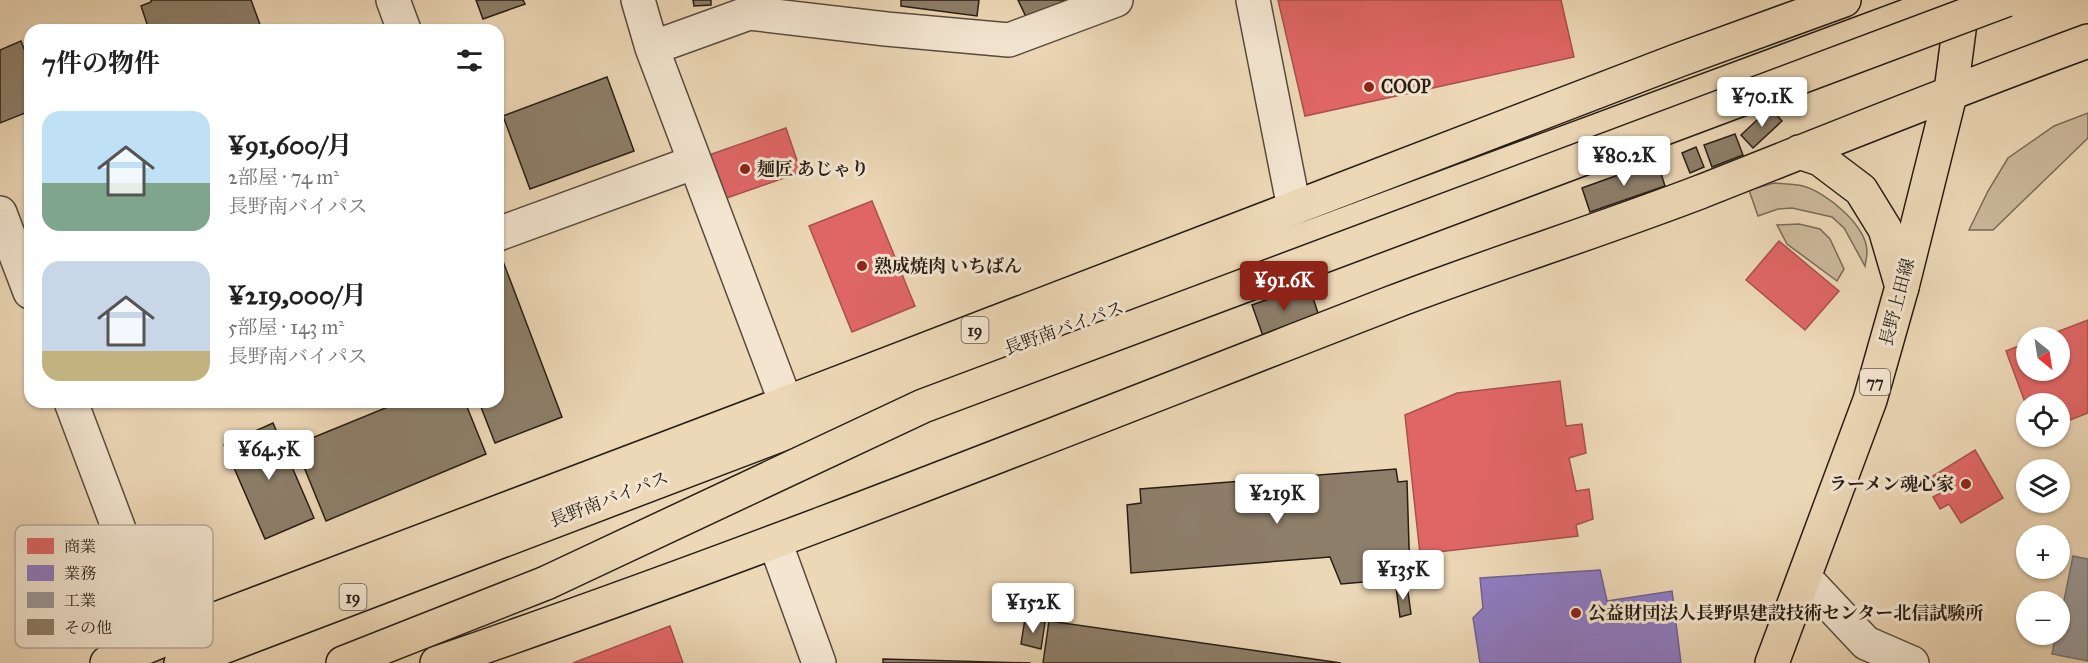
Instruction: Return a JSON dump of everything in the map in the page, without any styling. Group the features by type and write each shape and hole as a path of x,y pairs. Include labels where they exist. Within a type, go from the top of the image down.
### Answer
{"main road":[{"name":"19","path":"213,620 1679,60 1844,0"},
{"name":"長野南バイパス","path":"181,663 911,385 1950,0"},
{"name":"長野上田線","path":"1772,663 1870,400 1902,286 1951,91 1963,0"},
{"name":"長野南バイパス","path":"343,663 546,583 923,406 2006,0"},
{"path":"437,663 561,621 774,542 1467,274 1695,194 1951,91 2088,41"},
{"path":"1799,152 1820,159 1861,190 1885,229 1902,286"},
{"name":"19","path":"107,663 143,648"}],"street":[{"path":"393,0 402,24"},
{"path":"638,0 652,48 786,403"},
{"path":"652,48 748,13 885,15 1009,40 1116,0"},
{"path":"1253,0 1294,208"},
{"path":"504,232 695,162"},
{"path":"0,213 24,276"},
{"path":"73,408 117,525"},
{"path":"774,542 819,663"},
{"path":"1805,578 1866,644 1912,663"}],"shaded area":[{"path":"2088,113 2088,138 1993,230 1969,230 1988,191 2008,158 2054,126"},
{"path":"1774,183 1800,185 1812,189 1843,211 1860,231 1865,241 1867,251 1865,266 1844,228 1832,217 1792,208 1778,209 1758,216 1749,190"},
{"path":"1799,224 1820,229 1830,239 1844,269 1837,281 1787,244 1777,225"}],"building: 商業":[{"name":"COOP","path":"1278,0 1561,0 1574,57 1305,116"},
{"path":"786,128 801,172 724,199 709,155"},
{"name":"熟成焼肉 いちばん","path":"872,201 915,306 852,332 809,226"},
{"path":"1779,241 1839,291 1805,330 1746,280"},
{"path":"2088,320 2088,413 2070,420 2070,393 2022,393 2017,381 2070,381 2070,327"},
{"path":"2016,347 2016,378 2006,351"},
{"path":"1560,381 1566,426 1582,424 1586,453 1569,458 1576,491 1589,489 1593,519 1576,525 1578,536 1420,554 1405,415 1457,393"},
{"name":"ラーメン魂心家","path":"1975,450 2003,498 1961,523 1949,504 1940,509 1933,497 1942,492 1933,476"},
{"path":"670,626 683,663 573,663"}],"building: 業務":[{"name":"公益財団法人長野県建設技術センター北信試験所","path":"1600,570 1607,601 1672,591 1681,663 1480,663 1473,618 1483,608 1480,578"}],"building: 工業":[{"path":"2073,556 2088,559 2088,661 2052,654 2054,645 2070,645 2070,591 2066,591"}],"building: その他":[{"path":"151,0 251,0 260,24 147,24 141,6"},
{"path":"476,0 523,0 525,4 483,19"},
{"path":"693,0 711,0 711,5 694,6"},
{"path":"901,0 979,0 977,16 901,6"},
{"path":"1018,0 1066,0 1027,19"},
{"path":"21,41 24,49 24,113 0,123 0,50"},
{"path":"607,77 634,151 530,189 504,116"},
{"path":"1770,108 1782,121 1753,148 1741,135"},
{"path":"1735,134 1743,155 1712,167 1704,145"},
{"path":"1696,147 1704,167 1690,173 1682,153"},
{"path":"1657,161 1665,186 1590,212 1582,188"},
{"path":"504,264 562,417 495,443 481,408 504,408"},
{"path":"1297,289 1301,299 1312,295 1319,316 1263,336 1252,305"},
{"path":"385,408 467,408 486,454 326,521 295,445"},
{"path":"273,423 314,518 265,539 224,445"},
{"path":"1396,469 1398,482 1407,481 1410,578 1341,584 1330,557 1131,573 1127,505 1141,503 1140,489"},
{"path":"1407,585 1411,614 1400,617 1396,587"},
{"path":"1025,619 1045,622 1041,649 1021,644"},
{"path":"1049,621 1341,663 1043,663"},
{"path":"883,659 1031,663 883,663"}],"tunnel":[{"path":"164,648 170,663"}],"place":[{"name":"COOP","path":"1369,87"},
{"name":"麺匠 あじゃり","path":"745,169"},
{"name":"熟成焼肉 いちばん","path":"862,266"},
{"name":"ラーメン魂心家","path":"1966,484"},
{"name":"公益財団法人長野県建設技術センター北信試験所","path":"1576,613"}]}
